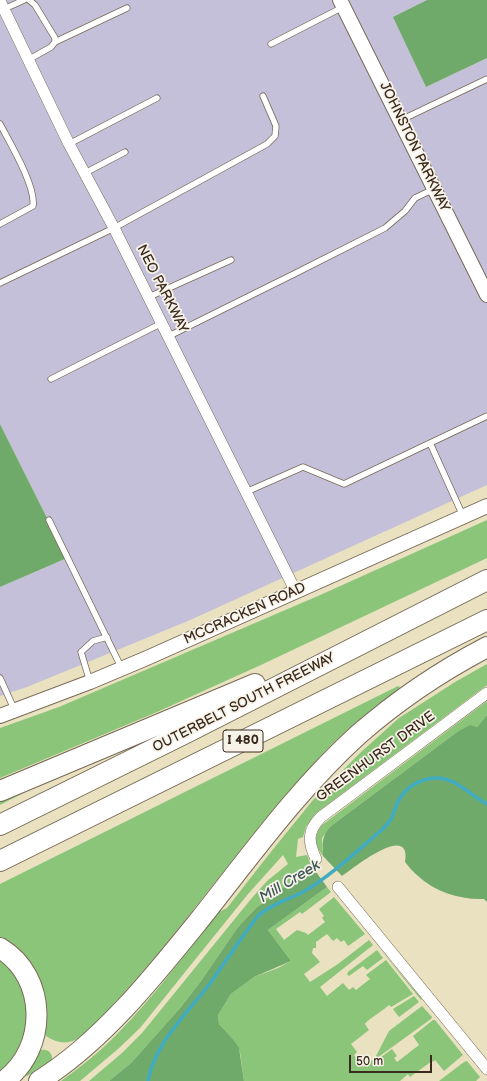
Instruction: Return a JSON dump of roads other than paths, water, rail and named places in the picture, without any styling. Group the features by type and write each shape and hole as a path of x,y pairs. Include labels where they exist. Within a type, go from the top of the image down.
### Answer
{"highway":[{"name":"OUTERBELT SOUTH FREEWAY","path":"0,825 487,580"},
{"path":"0,791 132,737 420,613"},
{"name":"I 480","path":"0,861 487,620"},
{"path":"39,1081 76,1054 111,1022 144,987 297,798 343,749 394,705 429,681 487,648"},
{"path":"0,948 18,962 25,973 33,990 37,1012 36,1033 28,1053 15,1072 4,1081"}],"street":[{"name":"JOHNSTON PARKWAY","path":"342,3 487,295"},
{"name":"NEO PARKWAY","path":"2,5 69,144 169,336 296,592"},
{"name":"MCCRACKEN ROAD","path":"0,716 122,669 487,506"},
{"name":"GREENHURST DRIVE","path":"316,859 310,844 310,836 312,829 321,816 487,693"},
{"path":"338,887 487,1069"}],"lane":[{"path":"2,5 24,0"},
{"path":"29,0 35,5 55,42"},
{"path":"271,44 342,3"},
{"path":"28,60 51,47 55,42 128,8"},
{"path":"400,120 487,79"},
{"path":"0,283 114,228 267,144 275,136 276,126 263,96"},
{"path":"69,144 157,98"},
{"path":"0,124 30,184 34,199 33,206 0,224"},
{"path":"85,174 125,152"},
{"path":"169,336 296,274 385,228 405,211 415,198 435,189"},
{"path":"149,297 231,260"},
{"path":"51,379 162,323"},
{"path":"246,492 303,467 344,484 487,416"},
{"path":"430,443 464,516"},
{"path":"49,520 122,669"},
{"path":"90,682 81,652 93,641 107,637"},
{"path":"0,678 2,686 15,711"}],"waterway":[{"name":"Mill Creek","path":"148,1081 152,1066 166,1039 214,978 257,917 270,907 303,892 332,873 351,857 387,825 400,798 410,787 428,779 445,779 487,804"}]}
